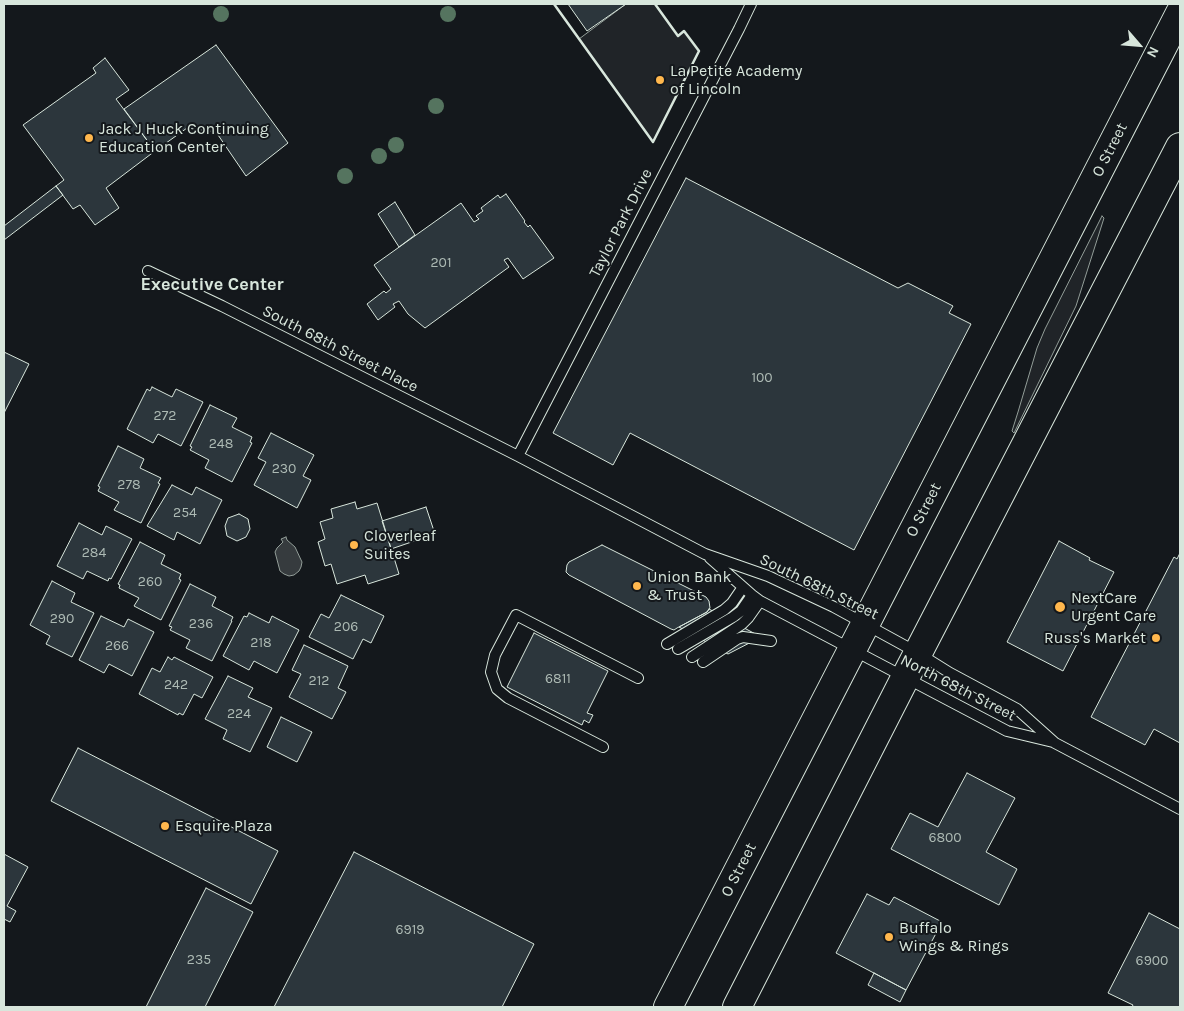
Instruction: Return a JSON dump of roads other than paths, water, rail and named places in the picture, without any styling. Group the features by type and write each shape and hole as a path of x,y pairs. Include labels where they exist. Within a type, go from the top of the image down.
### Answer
{"main road":[{"name":"O Street","path":"668,1007 1180,13"},
{"path":"737,1007 1180,147"}],"lane":[{"name":"Taylor Park Drive","path":"518,456 751,4"},
{"name":"South 68th Street Place","path":"148,271 222,306 518,456"},
{"name":"South 68th Street","path":"518,456 705,554 768,576 834,607 918,653"},
{"name":"South 68th Street","path":"705,554 756,598 852,650"},
{"path":"667,644 724,610 732,603 743,587"},
{"path":"678,649 733,617 756,598"},
{"path":"692,657 742,624 748,618 756,598"},
{"path":"603,747 508,698 497,689 491,672 495,655 516,615 638,678"},
{"path":"702,662 743,637 771,641"},
{"name":"North 68th Street","path":"852,650 1007,731 1054,743 1180,809"},
{"name":"North 68th Street","path":"918,653 950,673 1018,709 1054,743"}],"place":[{"name":"La Petite Academy of Lincoln","path":"660,80"},
{"name":"Jack J Huck Continuing Education Center","path":"89,138"},
{"name":"Cloverleaf Suites","path":"354,545"},
{"name":"Union Bank & Trust","path":"637,586"},
{"name":"NextCare Urgent Care","path":"1060,607"},
{"name":"Russ's Market","path":"1156,638"},
{"name":"Esquire Plaza","path":"165,826"},
{"name":"Buffalo Wings & Rings","path":"889,937"}],"district":[{"name":"Executive Center","path":"212,285"}]}
